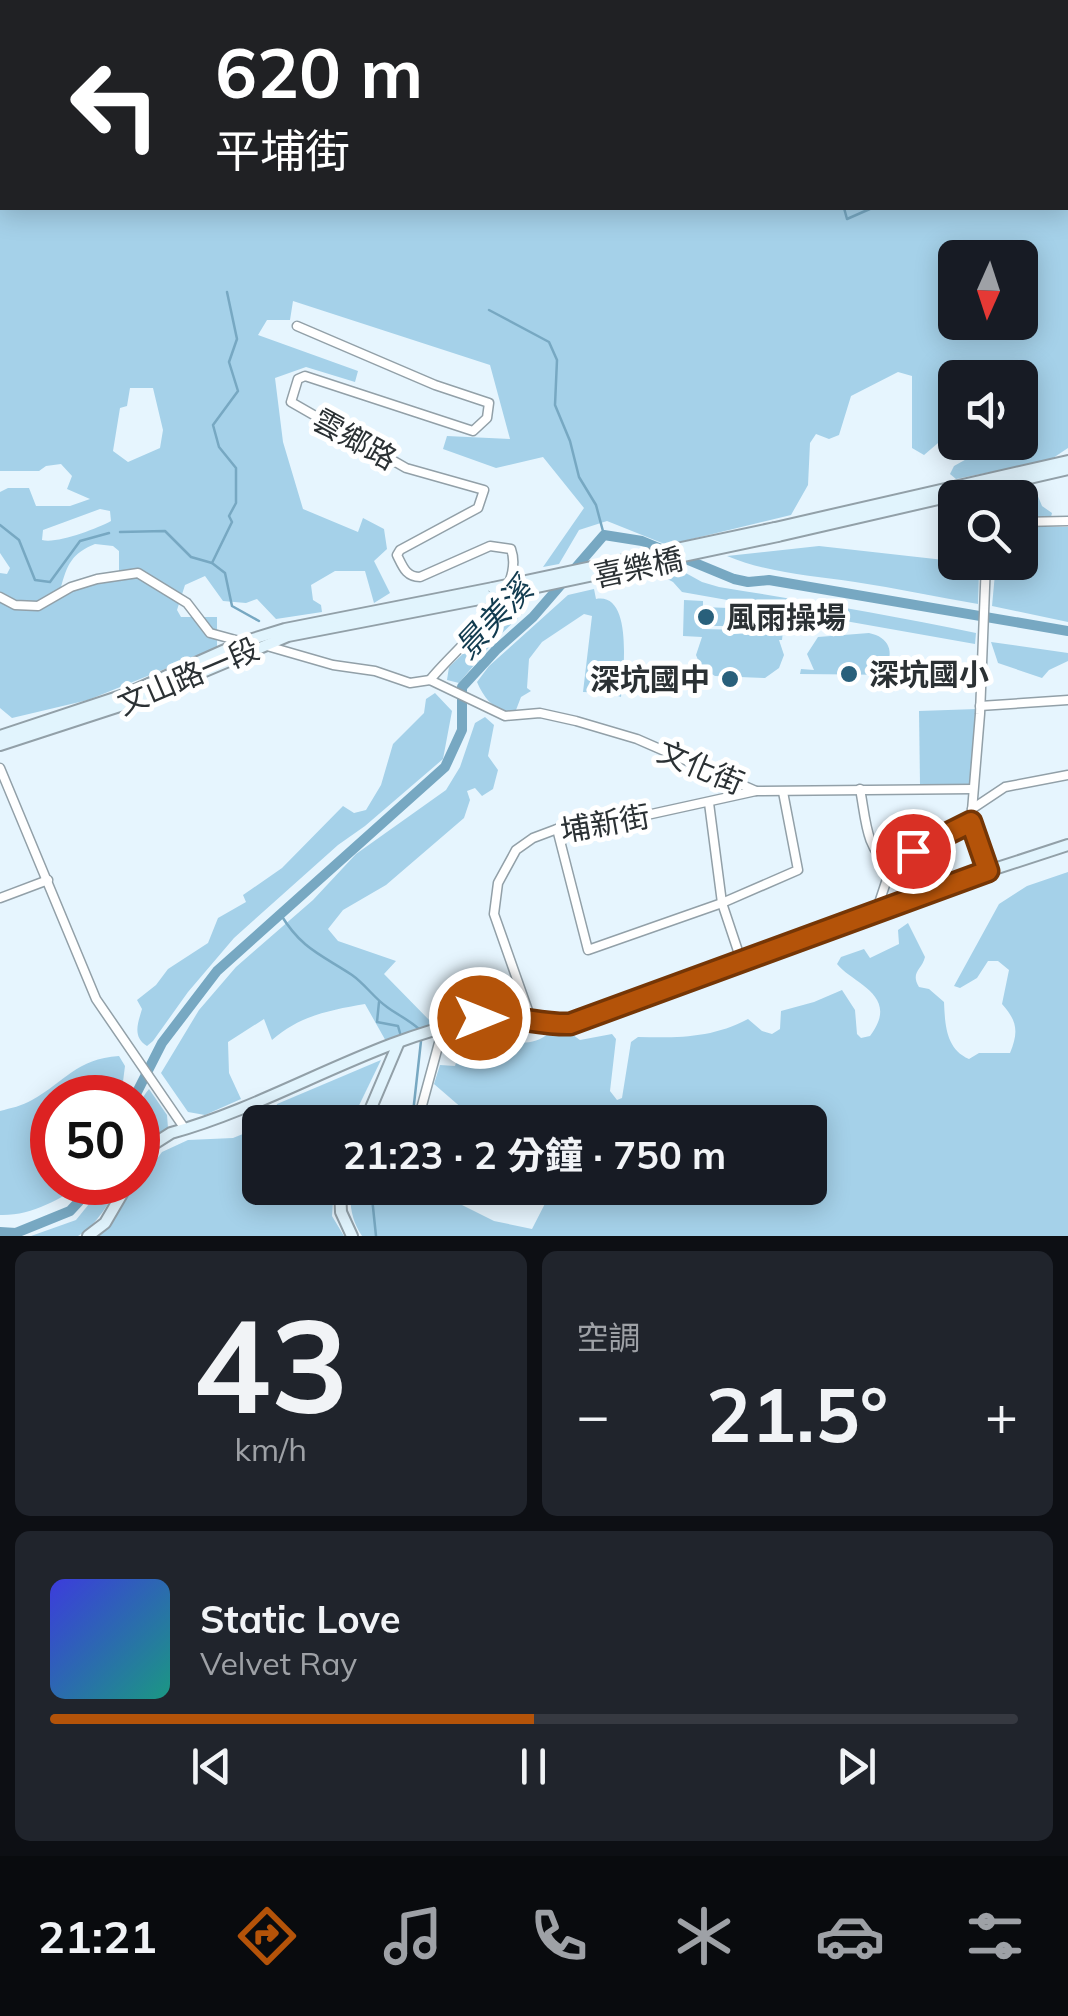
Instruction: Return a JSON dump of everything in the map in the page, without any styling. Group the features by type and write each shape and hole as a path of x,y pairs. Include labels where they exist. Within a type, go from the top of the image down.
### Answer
{"main road":[{"path":"1010,480 1068,461"},
{"path":"1021,480 1068,469"},
{"name":"喜樂橋","path":"378,613 938,498"},
{"name":"文山路一段","path":"0,736 124,695 243,642 286,628 378,613"},
{"name":"文山路一段","path":"0,745 129,703 261,645 378,613"},
{"path":"160,1140 443,1028 505,1015 548,1024 570,1024 1068,845"},
{"path":"371,1105 398,1044"},
{"path":"88,1236 104,1224 115,1205"},
{"path":"341,1205 352,1236"}],"street":[{"name":"雲鄉路","path":"296,326 435,386 488,402 487,418 473,431 305,376 298,379 291,394 290,402 406,468 484,490 478,508 400,550 398,555 405,572 420,577 490,546 511,549 514,556 512,581 464,647 444,662 432,681"},
{"path":"1038,522 1068,521"},
{"path":"0,597 14,604 38,606 71,587 138,573 186,603 210,632 410,683 432,681"},
{"path":"985,580 971,822 988,871"},
{"name":"文化街","path":"432,681 505,716 544,714 637,739 756,791 974,789"},
{"path":"980,706 1068,700"},
{"path":"0,768 96,999 184,1129"},
{"path":"972,810 1005,787 1068,775"},
{"path":"860,790 871,847 891,867"},
{"name":"埔新街","path":"531,1019 495,923 498,883 516,850 556,829 709,803 756,791"},
{"path":"556,829 588,950 722,903 798,870 783,792"},
{"path":"709,803 722,903 742,963"},
{"path":"876,912 891,867 913,851 971,822"},
{"path":"0,898 48,880"},
{"path":"422,1105 443,1028"}],"shaded area":[{"path":"0,210 1068,210 1068,448 1050,460 956,479 950,474 954,466 965,460 1038,460 1038,360 938,360 938,443 924,455 912,448 912,376 898,372 851,396 839,435 829,439 816,434 810,443 808,485 791,515 667,545 607,521 579,530 559,564 543,567 584,508 543,457 496,468 443,449 447,436 510,439 490,365 293,301 290,320 267,320 258,335 358,371 355,382 306,367 275,378 283,442 303,509 358,532 363,518 384,529 387,549 374,561 390,593 374,603 365,571 335,571 311,585 313,600 321,605 322,612 276,619 257,599 246,603 223,601 205,576 185,585 177,610 181,617 217,617 217,648 88,700 12,718 0,708 0,573 7,574 10,568 0,553 0,492 29,488 36,506 70,506 90,499 67,489 72,476 61,464 39,471 0,471","holes":["130,388 153,388 163,430 160,448 128,462 113,451 120,408 127,406","100,509 110,511 111,521 87,532 42,540 43,530","95,544 113,546 119,551 119,571 61,587 72,561 81,551"]},
{"path":"1038,496 1042,506 1052,513 1051,517 1038,518"},
{"path":"1038,527 1068,527 1068,622 992,606 994,580 1038,580"},
{"path":"819,546 938,559 938,580 979,580 978,604 774,570 727,556"},
{"path":"673,566 719,587 976,633 975,644 682,592 673,582 652,571"},
{"path":"594,589 596,599 608,600 621,621 621,697 583,692 592,616 584,614 542,642 529,659 527,688 531,691 521,697 516,710 507,713 492,704 477,682 489,666 568,595"},
{"path":"684,600 703,601 703,607 728,608 728,626 702,629 783,631 779,640 784,655 779,668 765,678 715,676 701,667 696,655 702,637 683,636"},
{"path":"520,601 524,612 459,683 447,680 449,667 467,650 496,609"},
{"path":"869,633 888,646 890,657 885,669 902,669 902,675 800,674 801,669 814,670 807,654 818,637"},
{"path":"991,642 1068,653 1068,661 1042,678 998,663"},
{"path":"435,693 452,711 443,759 234,938 153,1041 147,1046 142,1042 137,1029 142,1009 137,1000 168,969 208,943 218,918 246,902 243,895 282,868 343,806 354,813 366,810 381,785 393,744 424,713 426,699"},
{"path":"977,709 970,785 920,784 919,711"},
{"path":"485,717 494,725 488,756 498,770 493,789 482,796 475,788 467,791 470,800 464,818 386,885 343,910 328,929 338,941 396,961 384,974 434,1025 387,1043 365,1004 304,1020 272,1040 264,1019 228,1042 229,1073 241,1099 205,1115 188,1112 161,1073 199,1010 236,967 313,900 356,854 446,790 460,767 475,723"},
{"path":"1068,872 1068,1236 362,1236 351,1205 462,1205 494,1221 532,1229 544,1205 827,1205 827,1105 458,1105 434,1084 440,1065 455,1066 463,1040 459,1033 487,1023 499,1040 512,1042 532,1042 549,1033 573,1035 580,1040 612,1034 616,1039 610,1091 617,1100 622,1098 631,1042 638,1037 695,1036 748,1019 772,1034 780,1029 781,1011 842,990 855,1010 857,1034 861,1038 870,1036 878,1022 877,1000 837,964 841,957 864,949 870,958 899,944 898,930 908,923 925,957 916,974 917,982 944,1002 951,1043 969,1059 979,1053 1010,1053 1015,1027 1002,1004 1009,970 998,961 988,961 977,978 960,988 954,986 999,904 1027,886"},
{"path":"119,1056 125,1066 124,1075 69,1075 92,1061"},
{"path":"381,1060 359,1105 277,1104"},
{"path":"30,1101 30,1205 44,1205 0,1215 0,1111"},
{"path":"160,1105 167,1115 168,1128 160,1133"},
{"path":"242,1134 242,1205 333,1205 332,1216 344,1236 98,1236 122,1205 160,1205 162,1152 188,1140"},
{"path":"88,1205 107,1205 78,1236 31,1236 76,1220"}],"waterway":[{"path":"845,210 847,219 867,210"},
{"path":"212,563 232,522 229,516 236,503 236,468 219,447 213,425 238,391 229,362 237,339 227,292"},
{"path":"489,310 549,342 557,360 555,405 579,477 596,505 604,535"},
{"path":"0,525 19,540 35,580 50,582 80,541 109,533"},
{"path":"120,532 165,531 191,557 212,563 225,573 232,606 259,621"},
{"name":"景美溪","path":"146,1075 162,1043 217,971 445,767 462,730 462,687 533,617 604,535 642,541 748,582 769,580 1068,631"},
{"path":"281,915 304,943 352,975 419,1029"},
{"path":"379,1002 377,1022 398,1026 400,1033"},
{"path":"414,1105 421,1041"},
{"name":"景美溪","path":"0,1232 16,1233 70,1211 76,1205"},
{"path":"373,1205 376,1236"}],"place":[{"name":"風雨操場","path":"706,617"},
{"name":"深坑國小","path":"849,674"},
{"name":"深坑國中","path":"730,679"}],"route":[{"path":"480,1018 505,1015 548,1024 570,1024 988,871 971,822 913,851"}]}
